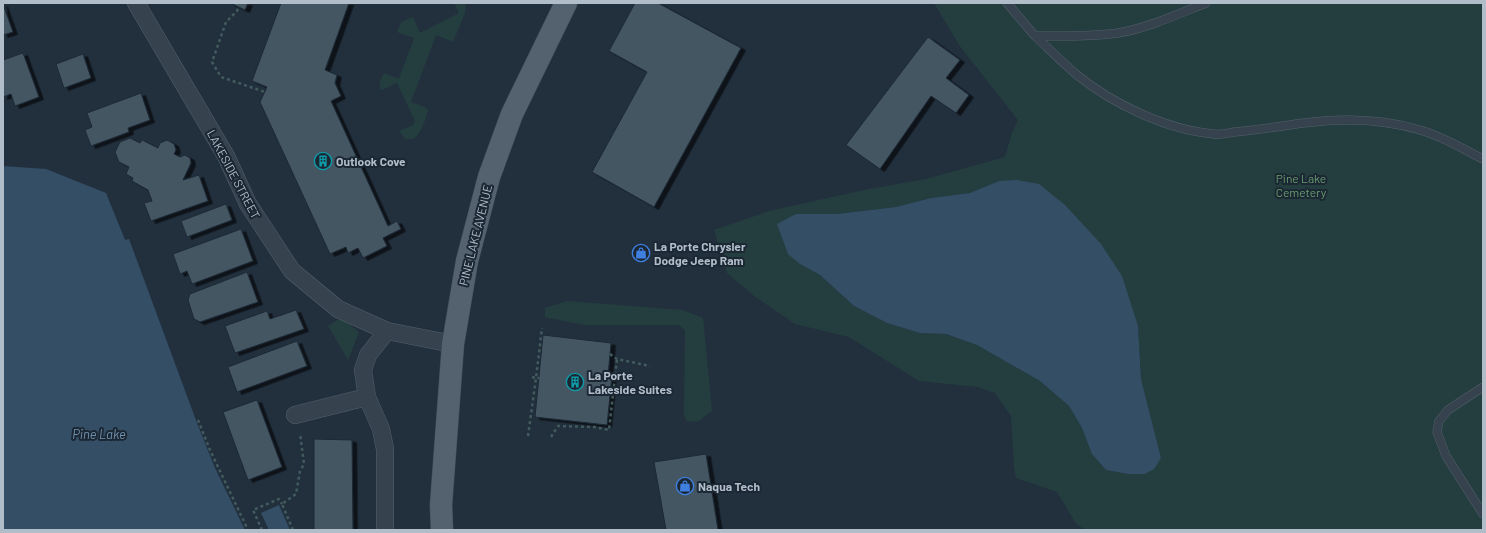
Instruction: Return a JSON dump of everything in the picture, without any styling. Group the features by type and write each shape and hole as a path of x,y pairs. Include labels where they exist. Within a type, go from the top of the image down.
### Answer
{"main road":[{"name":"PINE LAKE AVENUE","path":"442,530 441,505 453,344 466,261 489,177 512,114 566,3"}],"street":[{"name":"LAKESIDE STREET","path":"136,3 226,156 248,204 292,270 338,309 387,331 453,344"},
{"path":"384,530 385,449 381,429 367,397 363,370 368,355 387,331"},
{"path":"296,415 367,397"}],"lane":[{"path":"1008,3 1035,36 1078,75 1114,100 1148,117 1177,127 1215,134 1255,130 1305,122 1347,119 1379,122 1421,130 1452,142 1483,160"},
{"path":"1035,36 1082,36 1120,32 1158,22 1206,3"},
{"path":"1483,387 1448,410 1439,421 1437,432 1446,456 1483,514"}],"path":[{"path":"239,3 237,12 226,22 212,62 220,77 265,92"},
{"path":"528,436 542,328"},
{"path":"610,354 617,359 650,366"},
{"path":"551,437 558,426 594,425 609,430 617,359"},
{"path":"282,504 296,494 300,471 304,464 296,415"},
{"path":"198,420 210,450 248,530"},
{"path":"262,530 253,510 279,499 293,530"}],"green space":[{"path":"454,3 466,3 465,13 453,42 436,35 411,102 425,107 428,110 427,114 423,126 417,136 414,139 405,139 399,131 413,125 415,121 397,83 382,90 380,88 380,81 384,73 399,79 414,38 397,32 401,22 413,17 420,33 459,13"},
{"name":"Pine Lake Cemetery","path":"934,3 1483,3 1483,530 1086,530 1077,525 1057,492 1016,478 1011,416 995,393 978,387 919,381 849,337 795,324 754,296 727,273 714,230 769,211 869,189 926,179 1005,157 1012,133 1018,120 959,45","holes":["999,181 1138,326 1141,379 1161,458 1145,474 1128,474 1106,470 1092,454 1082,428 1069,406 1040,381 977,345 946,334 920,333 887,323 854,306 820,275 800,264 796,214 837,214 896,207 931,198 970,193"]},
{"path":"567,301 683,310 703,318 712,411 699,421 687,422 684,415 685,330 679,325 584,325 545,317 545,308"},
{"path":"343,319 359,332 348,360 328,326 337,320"}],"water":[{"name":"Pine Lake","path":"3,166 46,169 106,193 125,240 129,239 215,468 245,530 3,530"},
{"path":"1017,180 1039,184 1065,205 1101,244 1122,276 1138,326 1141,379 1161,458 1154,469 1145,474 1128,474 1106,470 1092,454 1082,428 1069,406 1040,381 977,345 946,334 920,333 887,323 854,306 820,275 800,264 788,254 777,224 796,214 837,214 896,207 931,198 970,193 999,181"},
{"path":"279,505 290,530 269,530 261,513"}],"building":[{"path":"230,3 248,3 245,10"},
{"name":"Outlook Cove","path":"281,3 349,3 325,70 337,75 335,83 341,96 331,101 388,226 397,221 401,229 383,238 387,246 363,258 358,248 348,253 346,247 330,254 260,102 267,87 252,81"},
{"path":"635,3 658,3 741,48 654,207 592,172 647,72 609,51"},
{"path":"3,4 13,32 3,35"},
{"path":"928,37 960,60 946,78 969,95 956,113 931,96 880,169 846,145"},
{"path":"23,53 39,97 15,106 11,94 3,97 3,60"},
{"path":"83,54 91,78 64,88 56,64"},
{"path":"141,93 150,120 128,128 129,132 91,146 85,130 92,127 87,113"},
{"path":"130,138 140,143 142,140 158,148 160,143 167,140 174,144 176,150 174,154 180,157 185,155 190,158 191,163 183,180 199,175 208,201 151,221 144,203 152,201 148,190 132,181 133,178 126,174 129,167 119,162 115,152 120,142"},
{"path":"226,204 232,220 187,237 181,221"},
{"path":"241,229 253,261 192,284 187,271 180,274 173,254"},
{"path":"247,272 258,302 200,322 194,319 188,300 190,294"},
{"path":"296,310 304,329 235,353 225,326 267,311 270,319"},
{"name":"La Porte Lakeside Suites","path":"543,335 611,343 608,376 612,376 607,425 535,417"},
{"path":"297,341 307,366 237,392 228,367"},
{"path":"257,400 282,467 248,480 223,412"},
{"path":"314,439 352,440 353,530 314,530"},
{"path":"706,454 718,530 666,530 654,462"}],"place":[{"name":"Outlook Cove","path":"323,161"},
{"name":"La Porte Chrysler Dodge Jeep Ram","path":"641,253"},
{"name":"La Porte Lakeside Suites","path":"575,382"},
{"name":"Naqua Tech","path":"685,486"}]}
